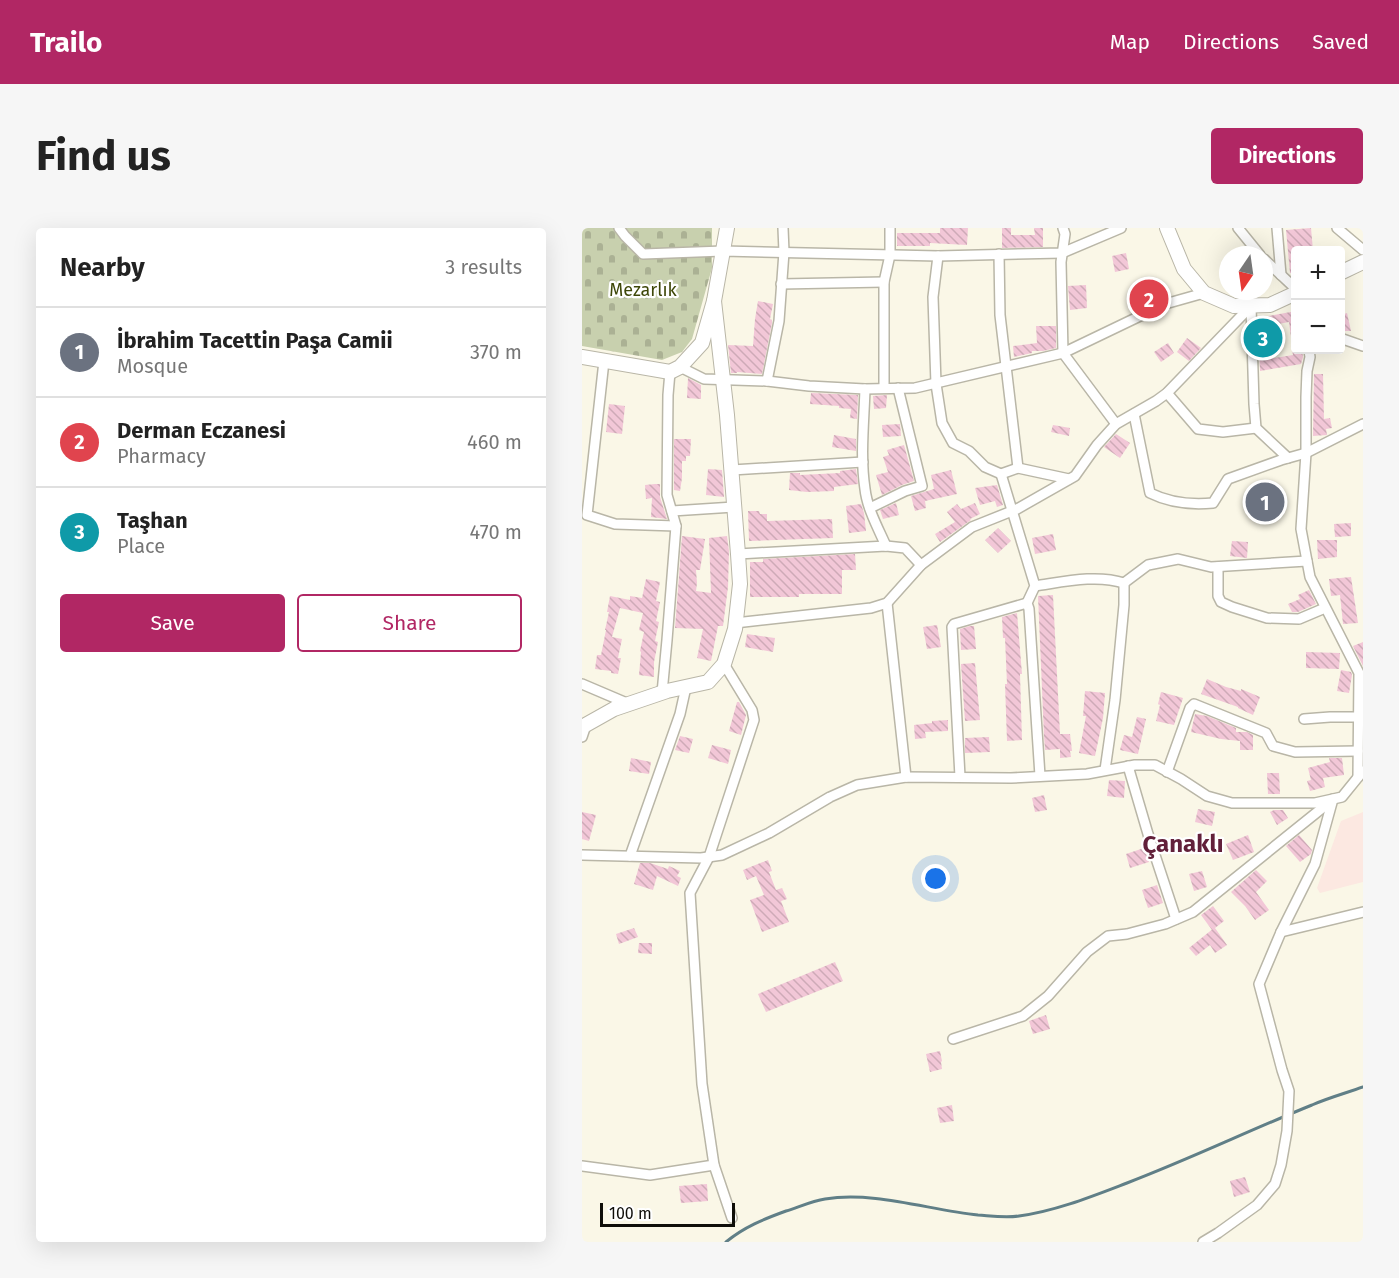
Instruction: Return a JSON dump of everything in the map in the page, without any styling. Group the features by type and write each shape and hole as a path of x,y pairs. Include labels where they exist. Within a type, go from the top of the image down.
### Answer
{"street":[{"path":"619,228 644,254 723,251 938,256 1062,253 1121,228"},
{"path":"662,693 676,526 667,495 668,395 675,369 702,343 714,301 728,228"},
{"path":"766,381 778,321 784,252 783,228"},
{"path":"884,388 884,282 890,255 890,228"},
{"path":"1063,228 1065,234 1061,262 1063,353 1116,424"},
{"path":"1238,228 1253,246"},
{"path":"1277,228 1281,275"},
{"path":"1337,228 1363,249"},
{"path":"1171,230 1184,269 1204,293 1234,306 1270,305 1291,296"},
{"path":"999,254 1000,315 1018,468"},
{"path":"938,256 933,297 936,384 942,423 953,443 969,450 985,467 1001,474 1018,468 1069,479"},
{"path":"1345,271 1363,262"},
{"path":"1273,267 1291,284"},
{"path":"782,284 884,282"},
{"path":"582,357 675,369 704,379 766,381 865,389 915,388 1063,353 1165,304 1204,293"},
{"path":"583,730 614,709 662,693 708,682 724,664 735,623 740,585 732,470 714,301"},
{"path":"735,623 871,608 887,603 921,565 972,527 1012,511 1075,476 1097,445 1116,424 1167,393 1251,306"},
{"path":"1251,306 1256,428 1288,458"},
{"path":"1345,339 1363,346"},
{"path":"582,855 701,858 722,855 769,833 857,785 906,777 1011,778 1087,774 1128,766 1155,765 1207,796 1232,803 1315,803 1342,797 1360,774 1358,751 1361,683 1359,673 1310,577 1301,529 1309,354"},
{"path":"604,361 587,515 615,524 676,526"},
{"path":"870,508 905,491 922,486 898,388"},
{"path":"865,389 863,462 865,490 886,546"},
{"path":"1167,393 1198,429 1223,432 1256,428"},
{"path":"1134,414 1150,493 1162,498 1196,505 1214,503 1228,479 1306,453 1363,424"},
{"path":"732,470 863,462"},
{"path":"1001,474 1035,586 1027,603 1040,776"},
{"path":"672,512 734,507"},
{"path":"738,554 886,546 905,548 921,565"},
{"path":"1124,583 1148,565 1179,559 1211,567 1307,561"},
{"path":"1218,567 1218,596 1221,602 1232,607 1267,618 1299,619 1325,608"},
{"path":"1035,586 1085,579 1116,580 1124,583"},
{"path":"1105,770 1117,679 1124,583"},
{"path":"887,603 906,777"},
{"path":"960,777 952,627 954,624 1027,603"},
{"path":"724,664 752,710 754,720 709,857 690,892 702,1084 714,1165 732,1218"},
{"path":"582,684 629,704"},
{"path":"630,856 680,714 686,687"},
{"path":"1167,772 1190,708 1194,704 1266,733 1273,746 1295,752 1358,751"},
{"path":"1304,719 1361,717"},
{"path":"1128,766 1176,919"},
{"path":"953,1039 1023,1016 1048,996 1087,952 1108,936 1127,934 1165,924 1193,912 1333,799"},
{"path":"1203,1242 1257,1204 1275,1184 1281,1166 1287,1131 1289,1091 1281,1070 1259,984 1281,932 1315,864 1333,799"},
{"path":"1281,932 1363,912"},
{"path":"582,1166 650,1174 714,1165"}],"shaded area":[{"path":"1363,812 1363,882 1320,893 1317,888 1341,821"}],"green space":[{"name":"Mezarlık","path":"582,228 712,228 712,268 692,339 682,352 662,360 582,346"}],"building":[{"path":"940,228 968,228 967,245 930,243 930,246 897,246 897,233 940,233"},
{"path":"1002,228 1011,228 1011,235 1035,235 1034,228 1043,228 1043,247 1002,248"},
{"path":"1311,228 1313,246 1291,246 1291,273 1290,273 1286,230"},
{"path":"1126,253 1129,269 1115,272 1112,256"},
{"path":"1086,285 1087,308 1070,310 1068,286"},
{"path":"758,301 773,304 770,319 772,323 762,374 731,373 728,345 753,346"},
{"path":"1291,312 1291,337 1289,322 1268,326 1269,359 1303,354 1301,364 1260,371 1258,318"},
{"path":"1347,313 1351,331 1345,331 1345,314"},
{"path":"1036,326 1056,326 1056,348 1032,351 1032,353 1014,357 1013,346 1037,343"},
{"path":"1187,338 1201,348 1189,361 1177,352"},
{"path":"1168,343 1174,353 1161,362 1154,352"},
{"path":"1314,374 1323,374 1324,419 1330,418 1332,428 1326,429 1327,435 1313,436"},
{"path":"688,378 701,385 701,399 687,398"},
{"path":"811,393 858,395 857,419 850,418 851,409 810,404"},
{"path":"887,395 886,408 874,409 873,396"},
{"path":"609,404 625,406 622,434 606,432"},
{"path":"900,424 901,436 883,437 882,425"},
{"path":"1053,425 1070,428 1069,436 1051,432"},
{"path":"1116,434 1130,443 1120,458 1104,447"},
{"path":"834,435 856,439 856,451 832,447"},
{"path":"674,439 691,439 690,456 686,456 686,461 682,461 680,491 674,490"},
{"path":"904,445 914,481 882,495 876,475 888,472 883,457 889,455 887,450"},
{"path":"708,469 722,470 724,497 706,495"},
{"path":"856,469 858,484 834,487 834,491 789,490 790,473 800,473 800,475 840,473 840,471"},
{"path":"951,470 957,494 925,501 926,508 915,511 911,496 934,489 931,475"},
{"path":"1258,483 1270,483 1270,495 1280,495 1280,510 1250,509 1251,494 1257,495"},
{"path":"660,484 660,497 667,519 651,517 652,498 646,499 645,485"},
{"path":"997,485 1003,505 997,507 995,501 980,505 975,488"},
{"path":"896,503 899,515 883,519 880,510"},
{"path":"975,503 980,514 940,542 935,534 955,522 947,512 957,504 961,509"},
{"path":"861,504 866,531 849,533 846,506"},
{"path":"748,511 767,514 767,521 832,519 833,538 749,541"},
{"path":"1351,523 1351,536 1335,537 1334,524"},
{"path":"998,528 1011,541 998,553 985,540"},
{"path":"1053,534 1056,550 1035,554 1032,538"},
{"path":"682,536 705,539 700,570 696,570 696,591 711,593 709,538 727,536 728,587 723,626 718,626 711,661 697,658 703,629 675,628"},
{"path":"1317,540 1337,540 1337,557 1318,559"},
{"path":"1232,541 1248,542 1247,558 1230,556"},
{"path":"855,554 856,570 842,570 842,594 750,597 750,562 763,562 763,559"},
{"path":"1351,577 1358,623 1343,624 1340,595 1331,596 1329,579"},
{"path":"646,579 660,582 656,601 660,602 656,621 659,622 655,641 658,642 654,677 639,675 644,632 639,630 643,613 620,608 612,637 622,639 618,658 621,658 618,674 595,669 597,655 601,655 610,596 630,600 630,596 642,598"},
{"path":"1309,590 1316,604 1298,612 1292,612 1288,604 1300,599 1298,595"},
{"path":"1053,595 1060,734 1070,734 1072,751 1070,751 1071,757 1060,758 1060,749 1045,750 1044,736 1038,596"},
{"path":"1017,613 1022,674 1020,674 1022,740 1007,741 1005,684 1007,684 1002,617"},
{"path":"937,625 941,647 927,649 923,627"},
{"path":"974,626 976,649 961,650 960,629"},
{"path":"747,634 775,638 773,652 745,647"},
{"path":"1363,642 1363,666 1353,646"},
{"path":"1306,652 1340,653 1339,669 1306,668"},
{"path":"975,663 980,720 965,721 961,664"},
{"path":"1341,670 1351,672 1349,693 1337,691"},
{"path":"1207,679 1260,697 1253,715 1238,707 1201,694"},
{"path":"1085,691 1105,693 1103,718 1095,756 1079,753 1086,716 1083,716"},
{"path":"1161,692 1183,698 1174,725 1156,721"},
{"path":"737,702 746,715 741,735 729,731"},
{"path":"1195,714 1207,716 1236,728 1236,732 1247,732 1253,735 1253,750 1240,750 1240,741 1191,732"},
{"path":"1137,717 1146,719 1138,754 1120,750 1124,735 1132,737"},
{"path":"948,720 948,731 925,732 926,738 915,739 914,725"},
{"path":"680,736 693,739 689,753 675,750"},
{"path":"989,737 990,752 965,753 965,738"},
{"path":"712,745 731,750 728,764 708,758"},
{"path":"631,758 651,762 649,774 629,771"},
{"path":"1329,758 1342,758 1344,775 1323,778 1325,787 1310,791 1307,781 1311,780 1308,768 1330,762"},
{"path":"1267,773 1279,773 1280,794 1268,794"},
{"path":"1109,780 1125,781 1124,798 1107,796"},
{"path":"1044,795 1047,810 1035,812 1032,798"},
{"path":"1198,809 1215,812 1212,826 1195,822"},
{"path":"1283,810 1288,818 1277,825 1270,812"},
{"path":"582,812 596,815 589,841 582,839"},
{"path":"1248,835 1254,852 1233,860 1226,844"},
{"path":"1299,835 1312,850 1311,854 1300,862 1286,846"},
{"path":"1144,848 1149,862 1130,868 1126,854"},
{"path":"768,860 772,871 769,872 776,890 782,888 787,899 781,901 789,922 762,932 750,900 764,895 756,876 747,880 743,870"},
{"path":"640,863 650,863 668,869 669,866 680,871 677,876 681,878 678,886 657,876 653,890 634,884"},
{"path":"1256,870 1267,881 1256,892 1269,910 1255,920 1231,892"},
{"path":"1202,871 1207,887 1194,891 1189,874"},
{"path":"1157,885 1163,903 1148,908 1142,890"},
{"path":"1213,906 1224,921 1215,928 1227,945 1215,953 1210,945 1196,956 1189,948 1212,930 1201,915"},
{"path":"634,928 638,937 619,944 616,934"},
{"path":"639,943 652,943 652,954 638,953"},
{"path":"835,962 843,981 766,1012 758,994"},
{"path":"1046,1015 1050,1029 1033,1034 1029,1021"},
{"path":"940,1051 942,1069 930,1072 926,1054"},
{"path":"952,1105 954,1121 940,1123 937,1108"},
{"path":"1245,1177 1250,1192 1234,1197 1230,1181"},
{"path":"707,1184 708,1201 681,1203 679,1186"}],"waterway":[{"path":"726,1242 762,1220 815,1201 844,1197 882,1199 959,1213 998,1217 1047,1211 1127,1183 1318,1102 1363,1087"}],"place":[{"name":"Derman Eczanesi","path":"1149,299"},
{"name":"Taşhan","path":"1263,338"},
{"name":"İbrahim Tacettin Paşa Camii","path":"1265,502"}],"district":[{"name":"Çanaklı","path":"1183,844"}]}
